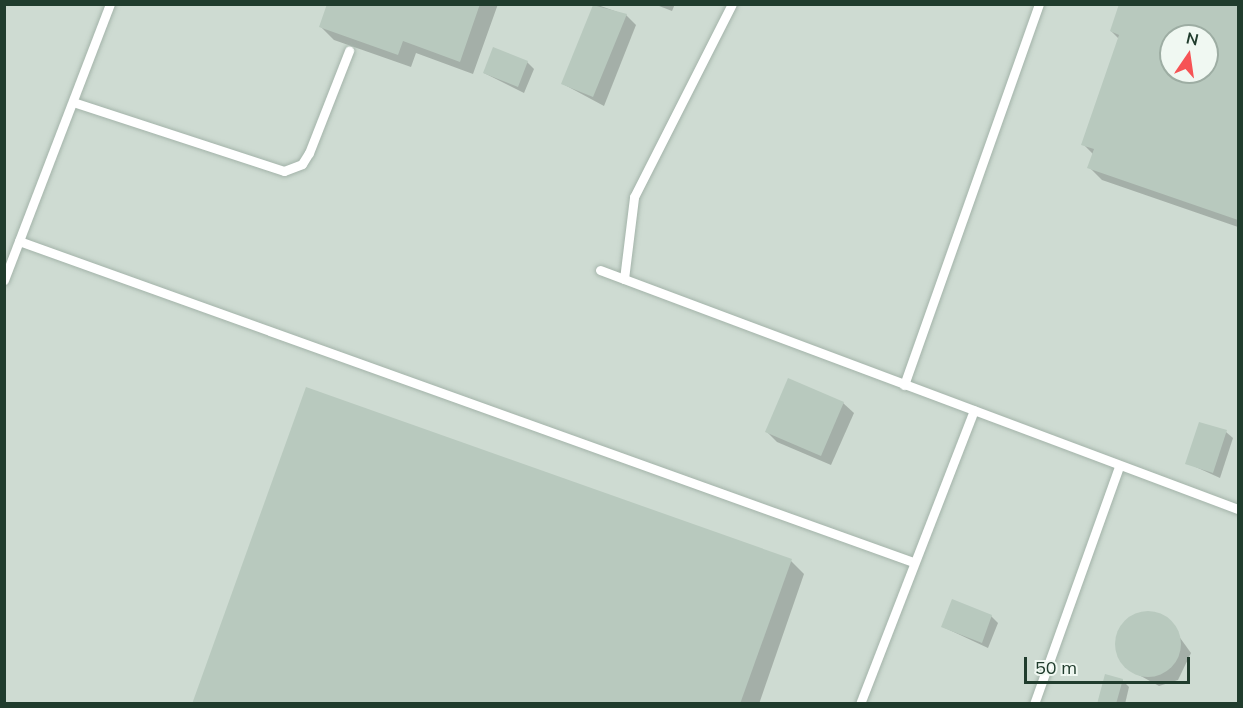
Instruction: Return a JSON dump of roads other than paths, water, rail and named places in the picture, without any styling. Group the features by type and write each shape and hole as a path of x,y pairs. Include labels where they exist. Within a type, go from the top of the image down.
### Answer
{"lane":[{"path":"4,280 110,4"},
{"path":"624,279 634,197 732,4"},
{"path":"904,385 1039,4"},
{"path":"74,102 284,171 302,164 309,153 349,51"},
{"path":"19,241 913,562"},
{"path":"600,270 974,410 1119,467 1239,509"},
{"path":"860,704 913,562 974,410"},
{"path":"1034,704 1119,467"}]}
